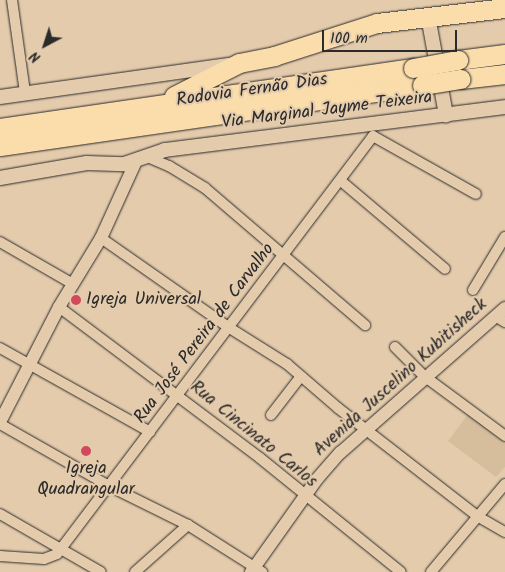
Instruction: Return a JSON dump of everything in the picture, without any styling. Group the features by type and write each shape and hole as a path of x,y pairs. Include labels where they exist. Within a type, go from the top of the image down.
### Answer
{"highway":[{"path":"137,107 182,94 240,63 274,56 378,23 505,8"},
{"name":"Rodovia Fernão Dias","path":"0,128 505,54"},
{"name":"Rodovia Fernão Dias","path":"0,146 505,74"}],"main road":[{"path":"428,16 446,115"},
{"path":"0,97 240,63"},
{"name":"Via Marginal Jayme Teixeira","path":"0,178 87,163 119,165 145,156 505,107"}],"street":[{"path":"12,0 25,93"},
{"name":"Rua José Pereira de Carvalho","path":"61,550 228,327 286,255 373,136 476,194"},
{"path":"256,571 188,525 109,486 0,423 59,307 101,238 145,156 170,166 205,188 286,255 365,325"},
{"path":"341,181 446,269"},
{"path":"473,290 505,237"},
{"path":"101,238 228,327 282,360 367,431 477,516 505,532"},
{"path":"0,242 73,284"},
{"name":"Rua Cincinato Carlos","path":"59,307 260,458 304,497 401,572"},
{"name":"Avenida Juscelino Kubitisheck","path":"256,571 304,497 340,453 367,431 424,376 502,315"},
{"path":"395,347 424,376 505,436"},
{"path":"0,348 150,432"},
{"path":"271,415 300,376"},
{"path":"431,572 505,484"},
{"path":"0,514 102,572"},
{"path":"135,572 188,525"},
{"path":"0,556 44,559 61,550"}],"shaded area":[{"path":"469,413 505,440 505,467 496,477 448,441"}],"place":[{"name":"Igreja Universal","path":"76,300"},
{"name":"Igreja Quadrangular","path":"86,451"}]}
